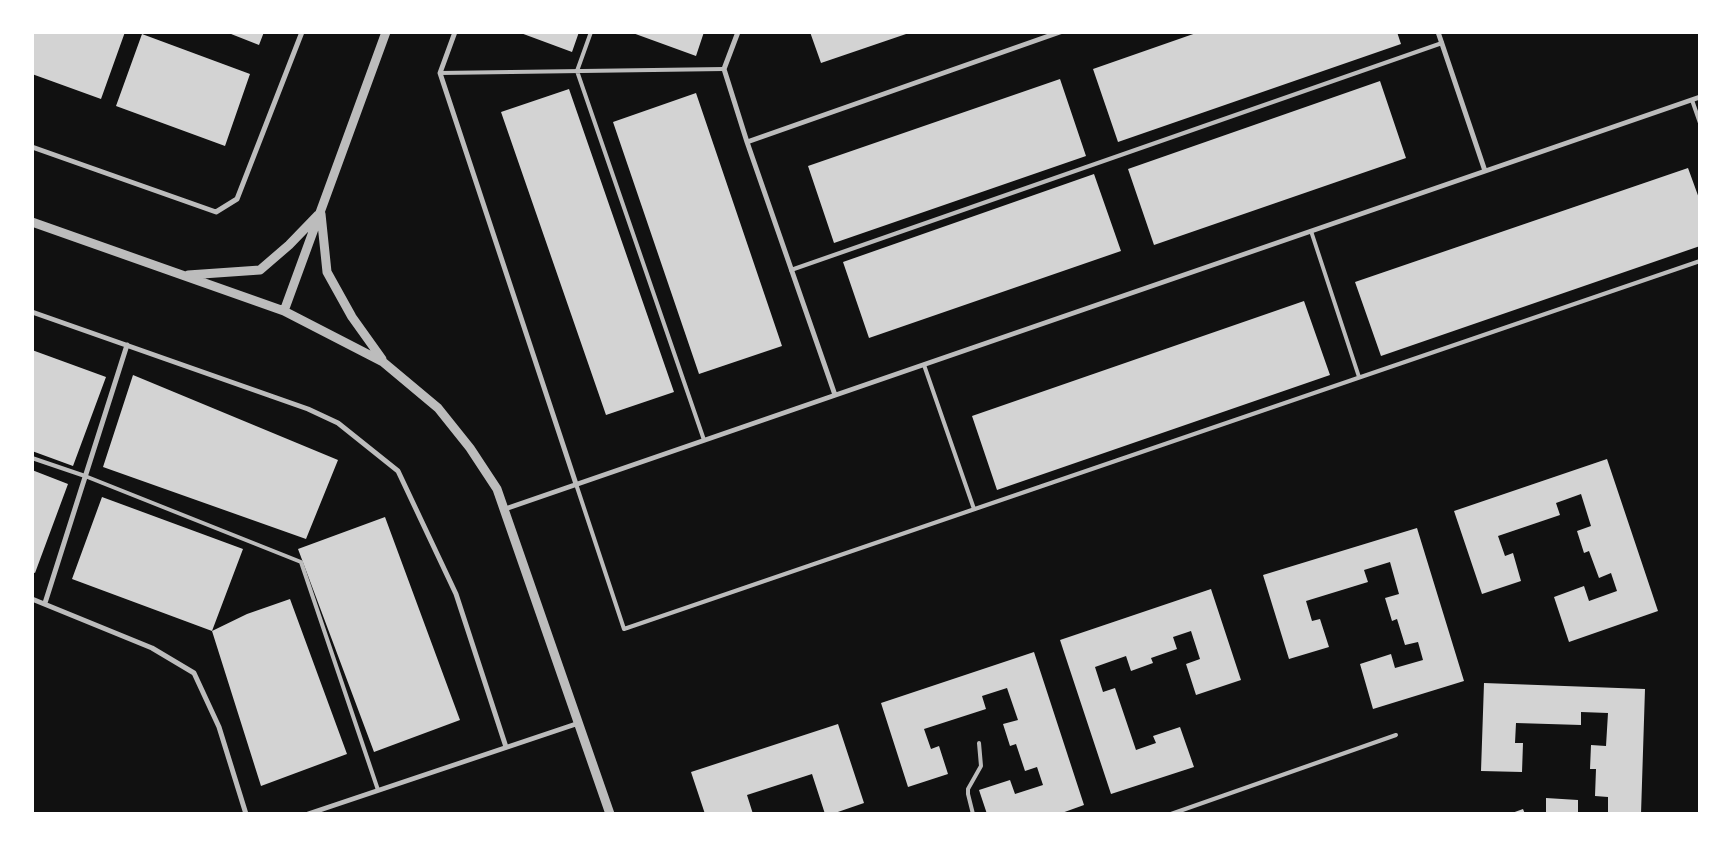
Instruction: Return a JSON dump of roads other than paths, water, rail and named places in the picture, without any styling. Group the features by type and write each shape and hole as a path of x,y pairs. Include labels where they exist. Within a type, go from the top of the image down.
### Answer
{"street":[{"path":"32,146 216,212 237,199 302,32"},
{"path":"284,311 386,32"},
{"path":"455,32 440,73 576,484"},
{"path":"738,32 724,70 747,142 835,395"},
{"path":"747,142 1060,32"},
{"path":"1438,32 1485,171"},
{"path":"505,509 1700,97"},
{"path":"184,276 260,270 289,245 321,211"},
{"path":"321,211 327,272 352,317 383,362"},
{"path":"32,222 284,311 383,362 438,408 470,448 497,489 610,814"},
{"path":"32,312 308,409 338,424 398,471 456,594 506,747"},
{"path":"45,603 127,345"},
{"path":"32,599 152,648 194,673 219,727 246,814"},
{"path":"308,814 579,723"}],"lane":[{"path":"591,32 577,71 704,440"},
{"path":"791,270 1442,44"},
{"path":"440,73 724,70"},
{"path":"1692,100 1700,124"},
{"path":"1311,231 1359,377"},
{"path":"576,484 624,629 1700,261"},
{"path":"924,365 974,509"},
{"path":"32,458 86,476 301,562 378,790"},
{"path":"1171,814 1396,735"},
{"path":"973,814 968,789 981,766 979,743"}]}
